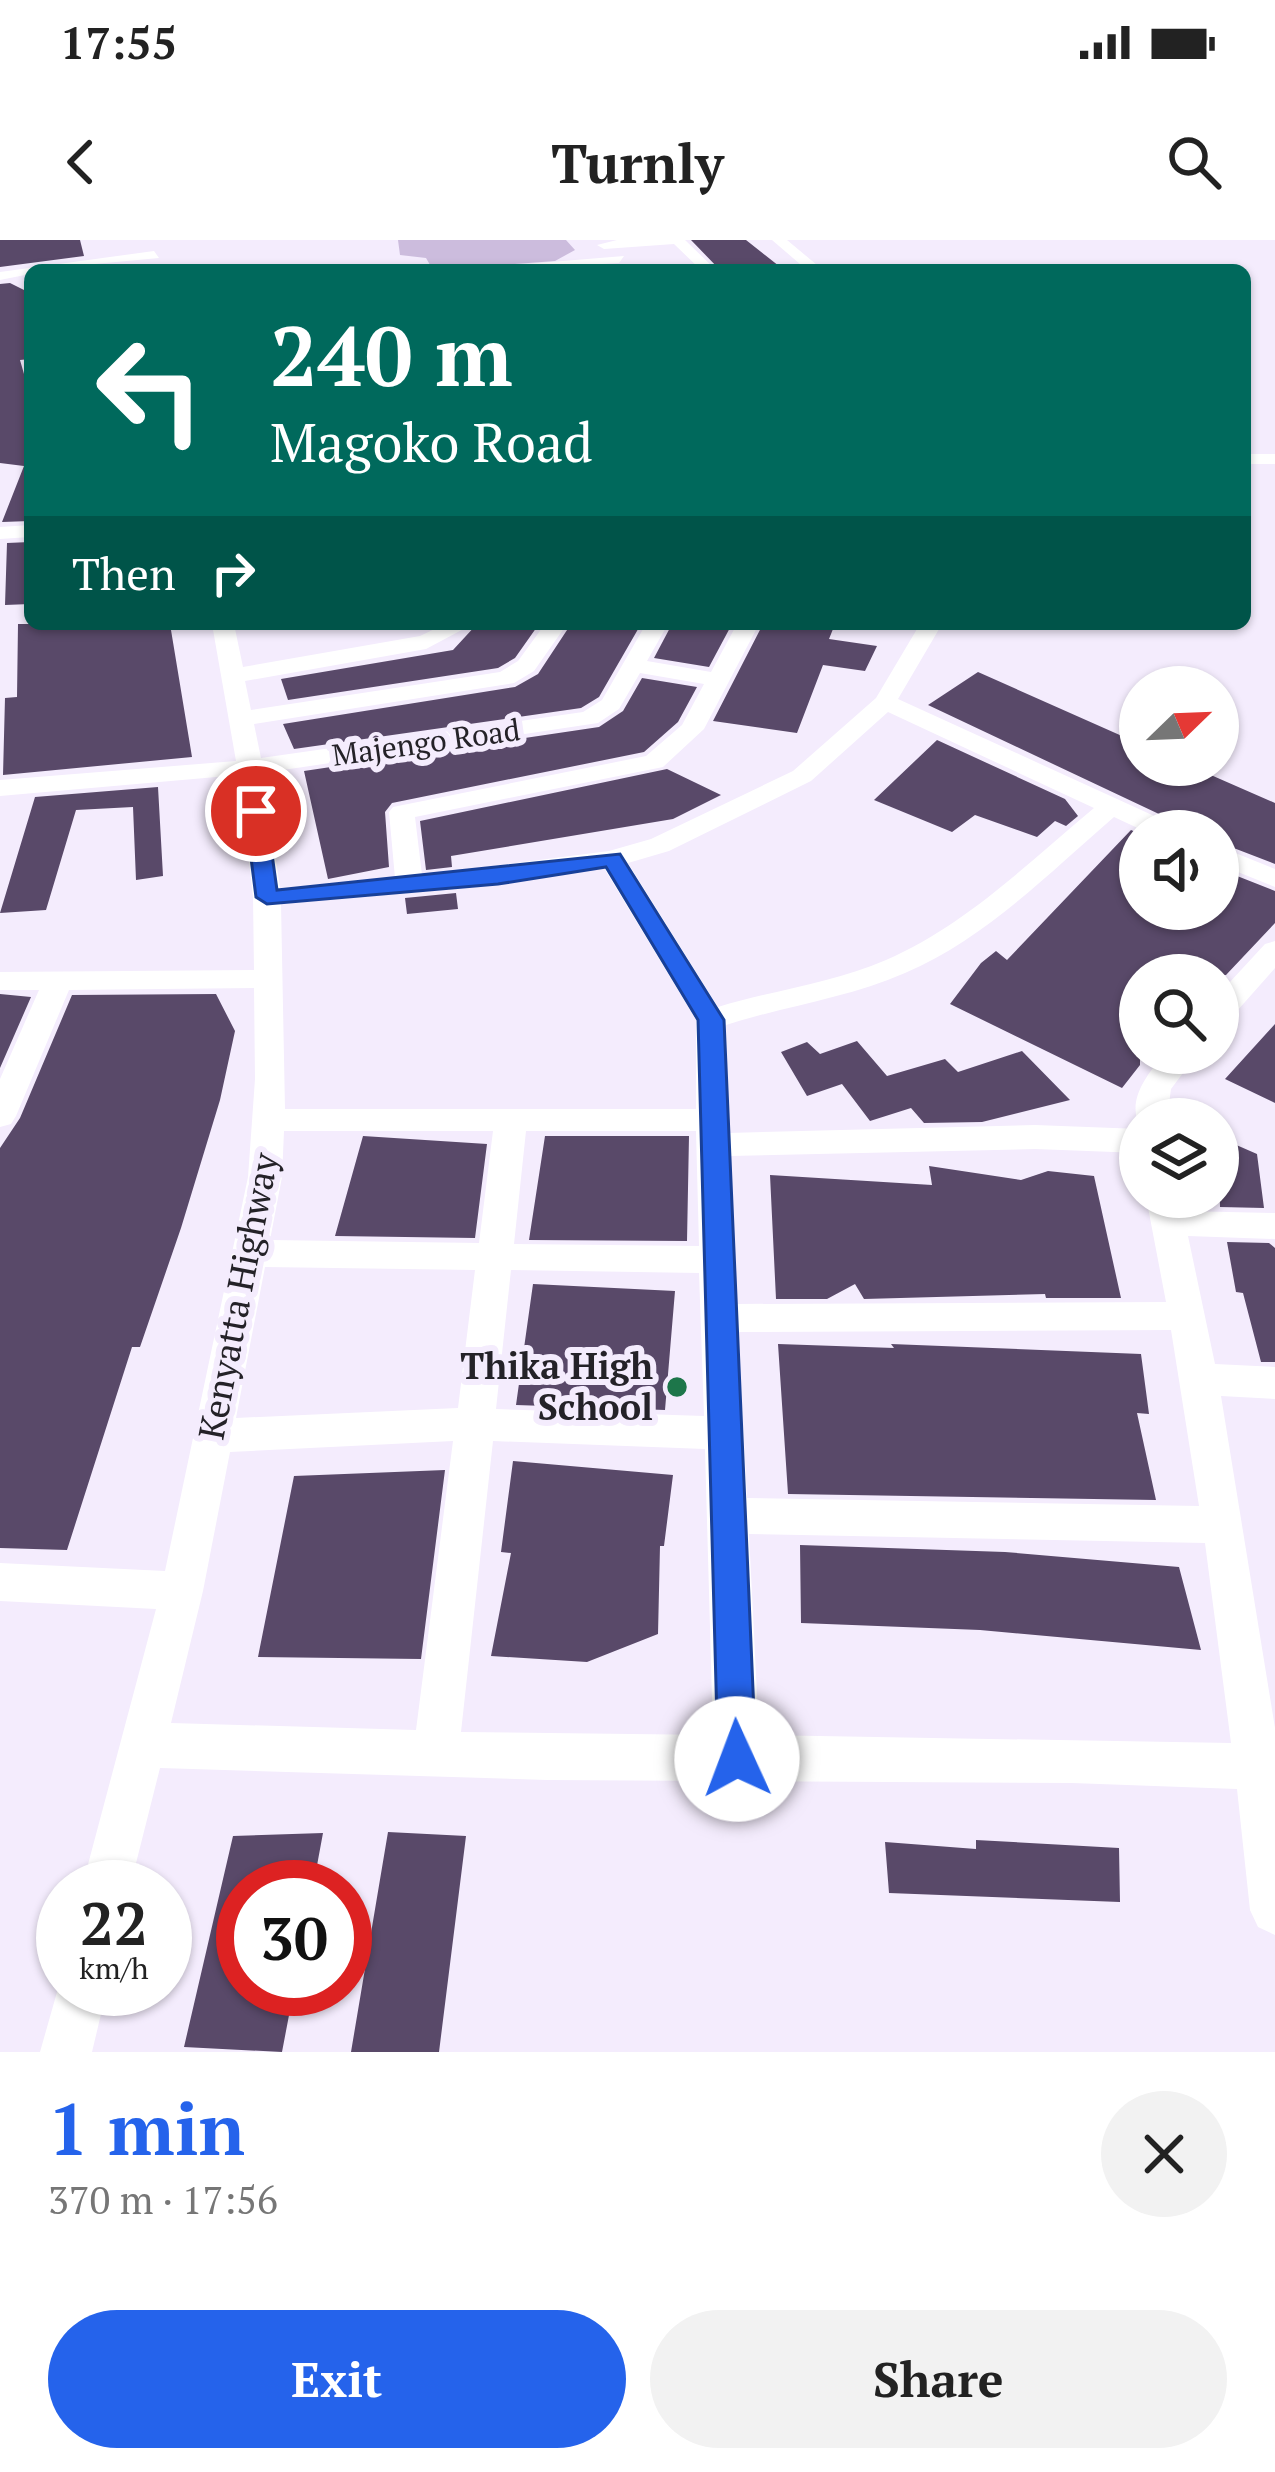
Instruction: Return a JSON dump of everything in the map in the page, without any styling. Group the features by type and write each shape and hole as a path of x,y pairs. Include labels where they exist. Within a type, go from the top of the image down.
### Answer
{"street":[{"path":"601,242 676,240 702,264"},
{"path":"778,240 808,264"},
{"path":"601,242 624,264"},
{"path":"66,264 154,255"},
{"name":"Kenyatta Highway","path":"113,1860 182,1591 265,1177 267,897 250,767 224,630"},
{"path":"232,676 426,642 450,630"},
{"path":"239,719 506,678 526,666 552,630"},
{"name":"Majengo Road","path":"0,788 250,767 590,718 611,704 653,630"},
{"path":"409,883 402,812 654,762 692,728 745,630"},
{"path":"267,897 498,877 612,859 723,817 802,776 885,703 928,630"},
{"path":"633,665 720,680"},
{"path":"885,703 1119,811"},
{"path":"711,1020 893,968 929,950 965,928 1110,807"},
{"path":"612,859 711,1020 737,1759"},
{"path":"1239,863 1275,879"},
{"path":"1239,990 1275,950"},
{"path":"0,981 269,979"},
{"path":"0,1116 58,981"},
{"path":"436,1754 511,1119"},
{"path":"269,1120 511,1119 712,1132 1119,1140"},
{"path":"1167,1218 1223,1525 1275,1910"},
{"path":"1220,1218 1275,1226"},
{"path":"250,1253 717,1260"},
{"path":"719,1318 1184,1316"},
{"path":"1199,1379 1275,1383"},
{"path":"212,1436 474,1424 724,1433"},
{"path":"728,1516 1223,1525"},
{"path":"0,1582 182,1591"},
{"path":"141,1745 1258,1767"},
{"path":"66,2052 75,2016"}],"shaded area":[{"path":"398,240 566,240 575,250 555,261 514,264 430,264 426,258 400,255"}],"building":[{"path":"0,240 80,240 84,256 0,267"},
{"path":"691,240 746,240 776,264 714,264"},
{"path":"0,284 24,290 24,360 20,360 24,466 0,463"},
{"path":"24,466 24,521 2,522"},
{"path":"24,542 24,604 5,605 7,543"},
{"path":"18,624 24,624 24,630 171,630 192,757 3,775 5,698 17,697"},
{"path":"471,630 535,630 515,658 498,668 288,700 281,679 453,650"},
{"path":"567,630 638,630 599,697 581,708 294,749 283,724 515,687 538,674"},
{"path":"669,630 729,630 709,667 654,658"},
{"path":"760,630 833,630 829,639 877,646 865,671 823,665 797,733 713,721"},
{"path":"978,672 1119,735 1119,786 1236,786 1275,803 1275,864 1239,850 1239,810 1150,810 928,705"},
{"path":"642,678 697,687 678,722 644,752 392,803 385,812 389,867 328,879 304,771 599,727 623,711"},
{"path":"937,740 1065,799 1078,816 1066,826 1055,821 1037,837 975,815 952,832 874,800"},
{"path":"667,769 721,795 673,819 451,856 452,867 426,870 420,821"},
{"path":"158,787 163,876 136,880 133,807 76,810 46,910 0,913 35,797"},
{"path":"1119,843 1119,930 1239,930 1239,877 1275,891 1275,923 1239,961 1239,954 1119,954 1119,1074 1133,1074 1122,1088 950,1004 996,951 1007,960"},
{"path":"456,893 458,909 407,914 405,898"},
{"path":"0,994 31,997 0,1068"},
{"path":"216,994 235,1031 220,1100 181,1228 140,1347 132,1347 67,1550 0,1548 0,1148 20,1118 72,995"},
{"path":"1275,1024 1275,1103 1225,1079 1239,1074 1239,1064"},
{"path":"857,1041 887,1076 945,1059 958,1072 1022,1051 1070,1100 982,1122 924,1123 911,1108 870,1121 842,1084 807,1096 781,1052 807,1042 820,1054"},
{"path":"363,1136 487,1144 475,1238 335,1236"},
{"path":"545,1136 689,1136 687,1241 529,1240"},
{"path":"1239,1146 1257,1154 1264,1208 1239,1207"},
{"path":"929,1166 1021,1180 1048,1171 1094,1176 1121,1298 1046,1298 1045,1294 864,1299 855,1284 827,1299 776,1299 770,1175 932,1185"},
{"path":"1227,1242 1269,1243 1275,1248 1275,1362 1261,1362 1243,1293 1236,1292"},
{"path":"533,1284 675,1291 665,1410 516,1405"},
{"path":"778,1344 1141,1354 1149,1414 1137,1413 1156,1500 788,1494"},
{"path":"513,1461 673,1475 664,1546 660,1546 658,1634 587,1662 491,1656 511,1553 501,1552"},
{"path":"445,1470 421,1659 258,1657 294,1476"},
{"path":"800,1545 1005,1552 1179,1567 1201,1650 980,1630 801,1623"},
{"path":"388,1832 466,1836 439,2052 351,2052 357,2016 372,2016 372,1927"},
{"path":"323,1833 318,1860 227,1860 233,1836"},
{"path":"976,1840 1119,1848 1120,1902 889,1893 885,1842 976,1849"},
{"path":"216,1909 216,2016 289,2016 282,2052 184,2047"}],"place":[{"name":"Thika High School","path":"677,1387"}],"route":[{"path":"256,811 267,897 498,877 612,859 711,1020 737,1759"}]}
